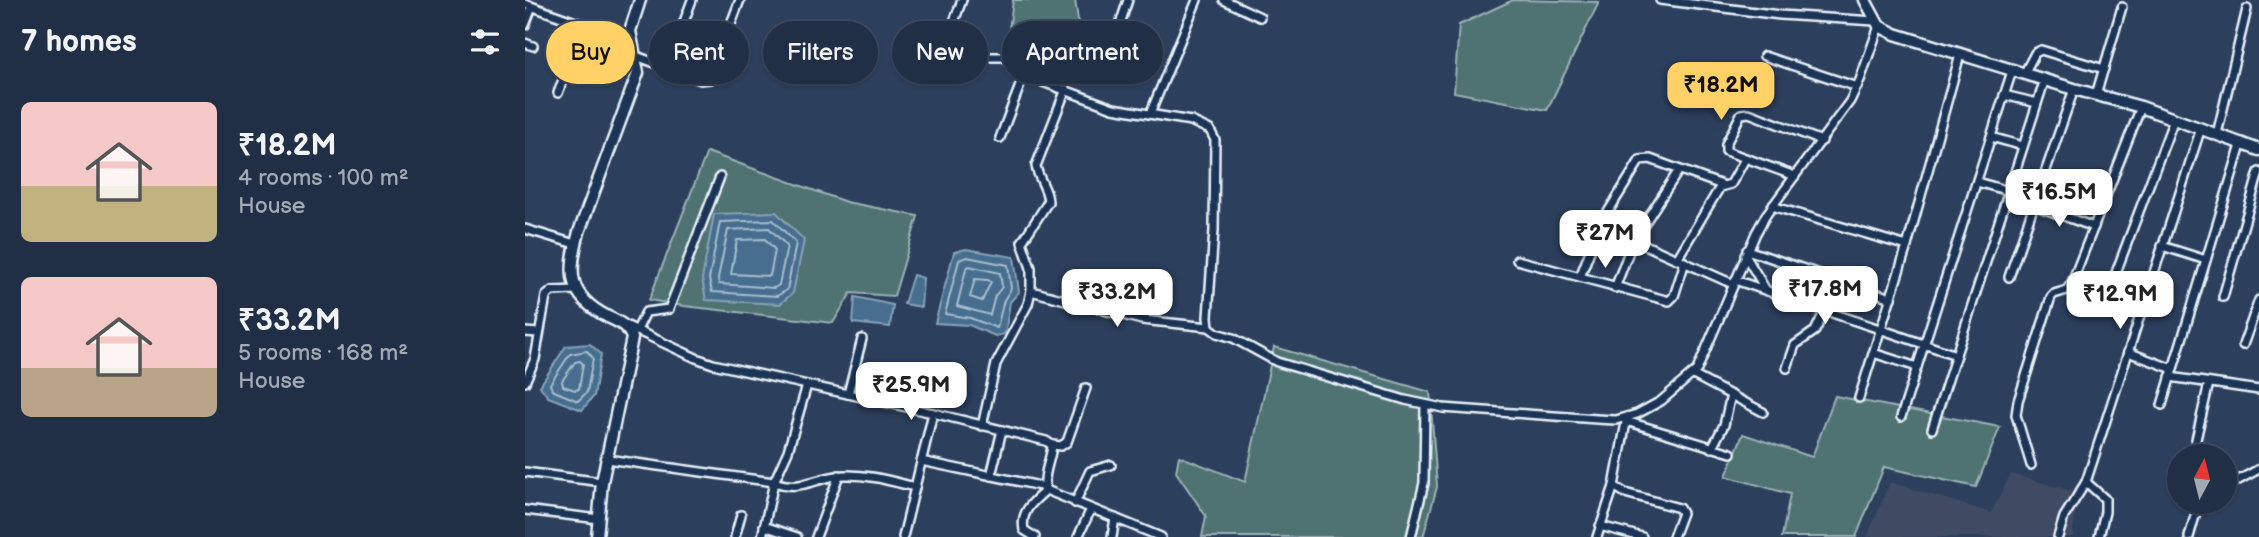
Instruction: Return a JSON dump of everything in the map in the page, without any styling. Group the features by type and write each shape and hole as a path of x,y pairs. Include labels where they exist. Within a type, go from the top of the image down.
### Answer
{"street":[{"path":"633,21 640,0"},
{"path":"684,21 692,0"},
{"path":"732,21 740,0"},
{"path":"962,0 950,42 972,57 1002,57"},
{"path":"1121,21 1128,0"},
{"path":"1150,114 1197,0"},
{"path":"1224,0 1259,17"},
{"path":"1660,0 1794,16 1874,20 1895,34 2012,71 2141,107 2259,150"},
{"path":"1031,291 1142,320 1209,327 1217,334 1233,338 1277,362 1425,405 1627,419 1661,401 1695,373 1702,362 1746,253 1772,206 1822,141 1857,88 1874,20 1865,0"},
{"path":"525,25 529,5 574,21"},
{"path":"2096,95 2122,7"},
{"path":"2217,134 2247,9"},
{"path":"2024,74 2035,53 2041,50 2103,69"},
{"path":"1859,398 1907,246 1960,55"},
{"path":"635,56 638,73 634,88 575,244 572,274 576,290 589,307 696,358 933,412 1046,441 1052,445 1061,446 1067,442 1086,388"},
{"path":"1764,57 1857,88"},
{"path":"1901,417 2012,71"},
{"path":"1932,429 2045,79"},
{"path":"558,93 562,84"},
{"path":"1000,138 1021,84"},
{"path":"1051,84 1113,108 1201,125 1210,131 1215,140 1209,327"},
{"path":"982,426 996,364 1028,304 1031,268 1022,242 1048,202 1048,194 1037,174 1036,166 1066,89"},
{"path":"2009,277 2074,89"},
{"path":"2004,95 2037,103"},
{"path":"2031,465 2017,415 2018,401 2051,298 2070,287 2141,107"},
{"path":"1795,176 1729,154 1725,148 1739,117 1745,112 1822,141"},
{"path":"2109,291 2174,118"},
{"path":"2058,537 2064,517 2086,482 2201,128"},
{"path":"1991,137 2023,146"},
{"path":"2162,405 2242,142"},
{"path":"1580,277 1599,225 1640,160 1650,159 1722,185 1731,184 1745,159"},
{"path":"1615,288 1633,241 1679,170"},
{"path":"2223,297 2259,172"},
{"path":"637,330 646,312 669,309 720,177"},
{"path":"1977,182 2009,191"},
{"path":"1677,259 1722,185"},
{"path":"2034,205 2094,227"},
{"path":"1772,206 1907,246"},
{"path":"1599,225 1734,282 1766,290 1956,355"},
{"path":"525,229 575,244"},
{"path":"2162,246 2206,260"},
{"path":"1746,253 1891,298"},
{"path":"1746,253 1766,290"},
{"path":"1517,260 1669,301 1674,296 1685,262"},
{"path":"1777,294 1788,264"},
{"path":"525,381 535,359 546,296 552,291 576,290"},
{"path":"2243,345 2258,304"},
{"path":"1787,368 1794,348 1815,331 1825,311"},
{"path":"597,537 602,482 632,338 621,323"},
{"path":"525,332 538,334"},
{"path":"848,394 862,339"},
{"path":"2128,352 2171,373 2209,383 2259,390"},
{"path":"1873,354 1917,367"},
{"path":"1695,373 1763,412"},
{"path":"2195,444 2209,383"},
{"path":"762,537 774,482 788,451 807,385"},
{"path":"1712,447 1724,425 1731,395"},
{"path":"1411,537 1418,517 1424,483 1425,405"},
{"path":"902,537 933,412"},
{"path":"1627,419 1731,453"},
{"path":"1597,537 1614,486 1627,419"},
{"path":"991,475 1002,430"},
{"path":"1035,537 1024,530 1023,519 1027,507 1045,489 1052,445"},
{"path":"607,459 796,487 839,475 863,475 915,487"},
{"path":"921,461 1045,489 1161,537"},
{"path":"1075,503 1090,471 1111,465"},
{"path":"2237,481 2259,469"},
{"path":"525,472 602,482"},
{"path":"816,537 839,475"},
{"path":"2086,482 2105,499 2099,537"},
{"path":"1614,486 1625,493 1679,508 1682,513 1673,537"},
{"path":"1078,537 1091,509"},
{"path":"525,510 599,519"},
{"path":"735,537 741,514"},
{"path":"2189,537 2196,514"},
{"path":"1112,537 1115,518"},
{"path":"764,526 797,537"},
{"path":"1600,526 1642,537"}],"shaded area":[{"path":"2011,474 2076,492 2073,537 1867,537 1890,482 1991,513"}],"green space":[{"path":"1013,0 1075,0 1078,21 1010,21"},
{"path":"1513,0 1599,2 1547,110 1454,92 1459,25"},
{"path":"707,152 846,202 918,216 894,296 851,293 833,323 649,300"},
{"path":"1274,347 1430,392 1437,487 1423,537 1202,537 1206,516 1176,472 1179,456 1245,482"},
{"path":"1835,396 2000,427 1976,487 1884,467 1856,537 1782,537 1790,494 1726,476 1743,434 1812,457"}],"water":[{"path":"776,212 804,240 793,293 780,304 706,300 702,279 714,214"},
{"path":"966,249 1014,257 1019,292 1010,302 1005,334 995,336 969,325 935,323 954,252"},
{"path":"913,275 923,278 921,307 904,304"},
{"path":"855,297 893,305 890,327 853,323"},
{"path":"590,344 601,354 594,396 582,410 548,397 540,386 566,346"}]}
